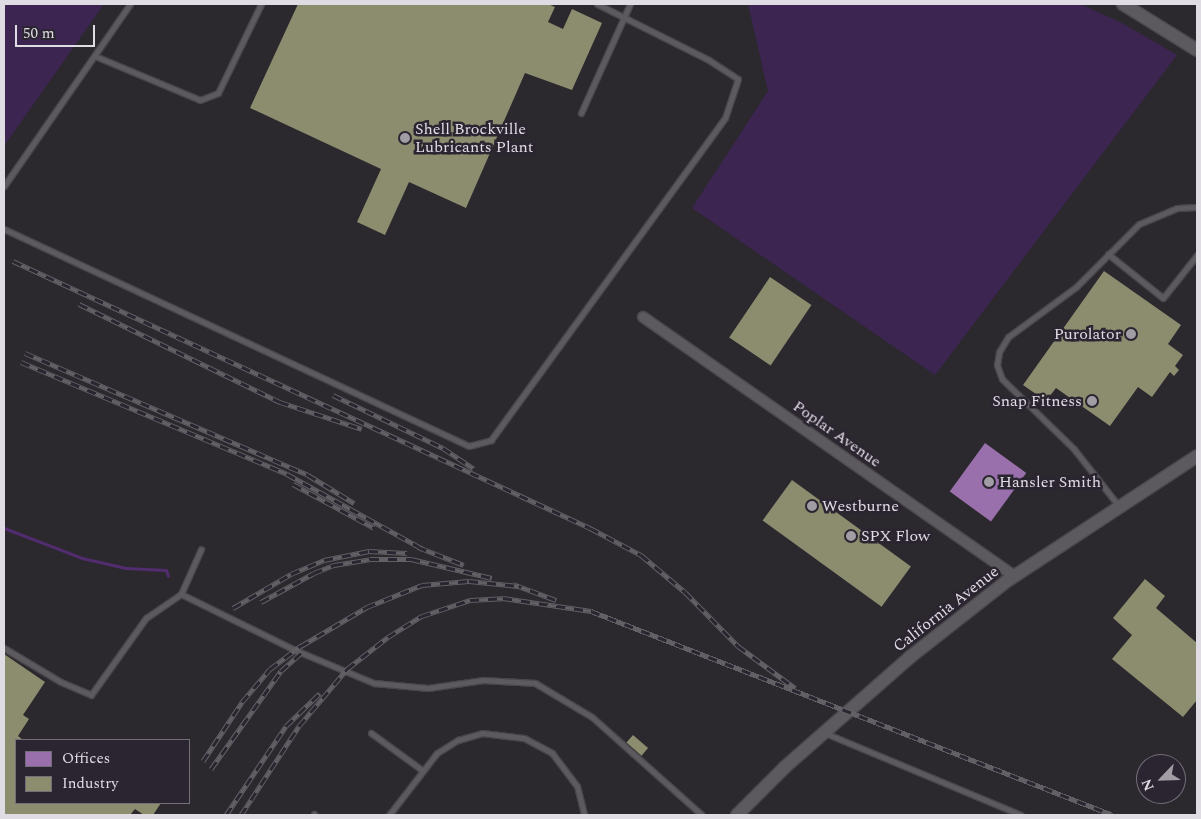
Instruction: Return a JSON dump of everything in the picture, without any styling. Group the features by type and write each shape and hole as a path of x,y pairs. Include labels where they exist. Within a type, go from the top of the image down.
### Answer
{"street":[{"path":"1123,4 1197,50"},
{"name":"Poplar Avenue","path":"643,317 1014,576"},
{"name":"California Avenue","path":"737,815 824,733 910,657 1014,576 1118,506 1197,456"}],"lane":[{"path":"4,186 130,4"},
{"path":"95,56 200,100 218,93 261,4"},
{"path":"4,229 469,446 491,440 725,118 738,79 709,60 597,4"},
{"path":"580,113 630,4"},
{"path":"1118,506 1074,450 1011,391 1002,379 997,365 999,352 1008,337 1076,287 1139,224 1178,208 1197,207"},
{"path":"1108,254 1163,298 1197,255"},
{"path":"4,648 61,682 91,695 146,618 181,594 201,549"},
{"path":"181,594 278,642 374,683 428,688 483,680 535,683 592,717 702,815"},
{"path":"371,733 422,770"},
{"path":"389,815 437,753 458,740 482,733 524,738 552,753 577,786 584,815"},
{"path":"824,733 1021,815"}],"shaded area":[{"path":"4,4 104,4 4,146"},
{"path":"748,4 1080,4 1122,23 1177,55 935,375 692,208 768,91"}],"building: Offices":[{"name":"Hansler Smith","path":"985,443 1026,473 991,522 950,492"}],"building: Industry":[{"name":"Shell Brockville Lubricants Plant","path":"298,4 548,4 555,7 548,22 563,29 572,9 602,23 572,90 525,73 466,208 409,182 385,235 357,222 381,169 250,108"},
{"path":"1104,271 1181,325 1168,344 1183,355 1175,366 1179,370 1174,376 1170,372 1152,397 1138,387 1110,426 1056,388 1046,401 1023,385"},
{"path":"770,277 811,305 771,365 729,338"},
{"path":"792,480 911,566 882,607 763,520"},
{"path":"1145,579 1165,596 1156,608 1197,643 1197,700 1183,717 1112,659 1132,635 1113,618"},
{"path":"4,654 45,682 23,715 29,719 18,736 22,739 15,739 15,804 160,804 153,815 144,815 135,809 130,815 4,815"},
{"path":"633,735 648,748 642,756 626,743"}],"waterway":[{"path":"4,528 82,558 126,568 166,570 168,576"}],"railway":[{"path":"13,261 590,528 641,555 685,592 738,646 795,688"},
{"path":"79,304 280,402 362,429"},
{"path":"25,353 308,475 354,503"},
{"path":"21,362 287,474 423,549"},
{"path":"333,395 443,448 474,469"},
{"path":"293,484 374,528"},
{"path":"418,547 464,565"},
{"path":"233,608 291,574 324,560 369,551 407,553"},
{"path":"261,602 314,573 334,565 370,559 411,559 492,578"},
{"path":"203,761 242,702 270,669 301,646 367,607 422,585 469,581 519,586"},
{"path":"513,584 556,600"},
{"path":"241,815 299,726 347,669 388,637 422,616 470,600 503,598 591,611 1113,815"},
{"path":"211,769 281,671 301,653"},
{"path":"226,815 286,726 320,693"}],"place":[{"name":"Shell Brockville Lubricants Plant","path":"405,138"},
{"name":"Purolator","path":"1131,334"},
{"name":"Snap Fitness","path":"1092,401"},
{"name":"Hansler Smith","path":"989,482"},
{"name":"Westburne","path":"812,506"},
{"name":"SPX Flow","path":"851,536"}]}
